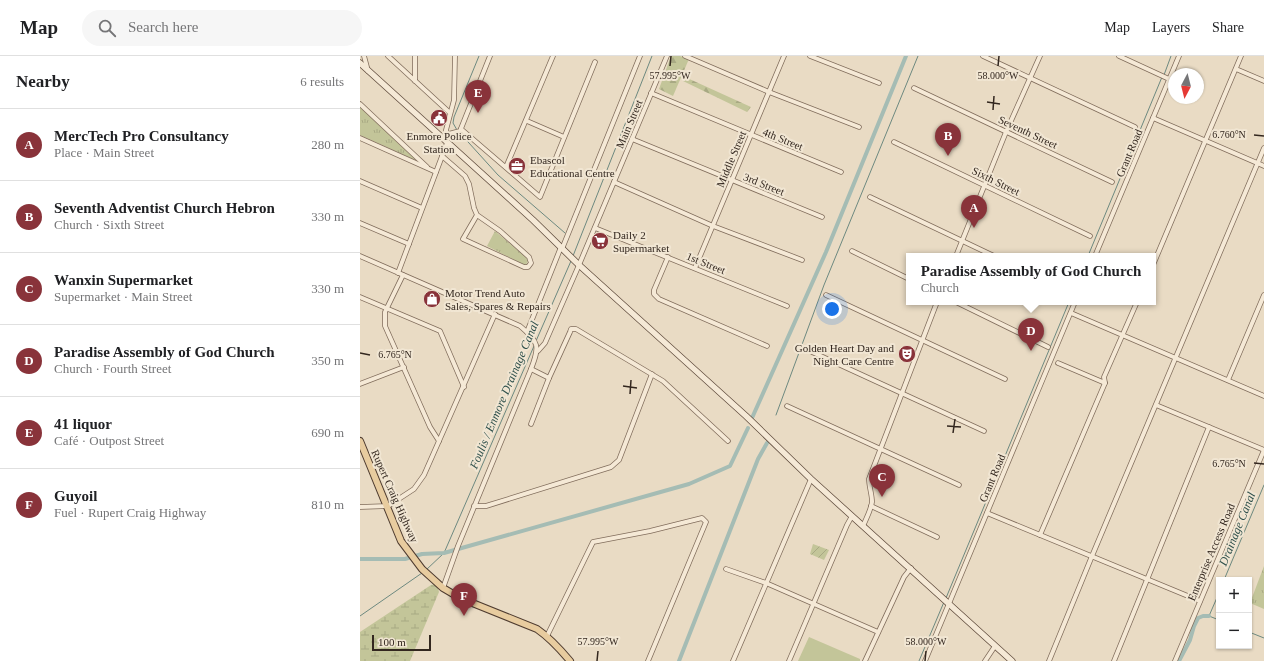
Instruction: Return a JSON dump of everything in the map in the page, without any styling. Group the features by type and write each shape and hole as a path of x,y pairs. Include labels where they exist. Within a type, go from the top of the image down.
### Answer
{"main road":[{"path":"363,68 412,109 447,143 533,220 561,248 757,426 852,518 863,526 909,570 950,604 1012,661"},
{"name":"Rupert Craig Highway","path":"360,441 388,506 401,541 422,569 443,588 460,598 532,627 546,636 570,661"}],"street":[{"path":"363,68 364,56"},
{"path":"388,56 450,113"},
{"path":"415,56 415,81"},
{"path":"398,273 447,143 445,135 454,100 455,56"},
{"path":"445,135 460,130 490,56"},
{"path":"506,167 527,121 553,56"},
{"path":"527,332 640,56"},
{"name":"Main Street","path":"443,588 453,558 538,350 545,343 577,262 595,228 667,56"},
{"path":"685,56 769,92 859,127"},
{"name":"Middle Street","path":"696,268 784,56"},
{"path":"810,56 879,84"},
{"path":"983,56 1135,127"},
{"path":"957,253 1006,132 1040,56"},
{"path":"1120,56 1168,79"},
{"name":"Grant Road","path":"1174,68 1179,56"},
{"path":"1156,258 1241,56"},
{"path":"460,130 540,197 595,62"},
{"path":"1236,69 1264,81"},
{"name":"Grant Road","path":"1096,253 1168,81"},
{"name":"Seventh Street","path":"914,88 1112,182"},
{"name":"4th Street","path":"651,93 841,172"},
{"path":"360,104 427,167"},
{"path":"1153,118 1264,166"},
{"path":"527,121 564,137"},
{"path":"360,138 436,172"},
{"name":"3rd Street","path":"632,139 822,217"},
{"name":"Sixth Street","path":"894,142 1090,236"},
{"path":"1049,661 1264,148"},
{"path":"442,156 465,176 469,184 476,215 500,231 529,257 531,263 524,267 463,239 476,215"},
{"path":"360,181 422,208"},
{"path":"614,182 713,226 802,260"},
{"path":"870,197 988,253"},
{"path":"360,223 409,244"},
{"name":"1st Street","path":"595,228 787,306"},
{"path":"852,251 906,278"},
{"path":"360,256 520,326 533,337 538,350"},
{"path":"668,257 654,290 654,294 659,299 767,346"},
{"path":"403,276 386,309 384,317 385,326 430,427 439,441"},
{"path":"826,295 1005,379"},
{"path":"1228,380 1264,295"},
{"path":"360,297 440,331 464,387"},
{"path":"863,526 870,506 871,495 869,479 936,305"},
{"path":"962,305 1048,347"},
{"name":"Grant Road","path":"926,661 1074,305"},
{"path":"1040,536 1104,383 1104,376 1136,305"},
{"path":"1071,313 1264,396"},
{"path":"360,507 388,506 414,489 424,476 495,314"},
{"path":"531,424 549,378 571,329 576,329 663,381 728,441"},
{"path":"812,352 984,430"},
{"path":"1058,362 1104,383"},
{"path":"360,384 404,367"},
{"path":"531,370 549,378"},
{"path":"474,506 486,506 610,467 619,460 652,374"},
{"path":"1156,405 1264,450"},
{"path":"787,406 959,485"},
{"path":"1114,661 1209,427"},
{"name":"Enterprise Access Road","path":"1175,661 1264,450"},
{"path":"733,661 811,479"},
{"path":"870,506 937,537"},
{"path":"987,513 1200,601"},
{"path":"546,636 593,542 650,531 702,518 706,522 648,661"},
{"path":"788,661 847,525 852,518"},
{"path":"726,568 766,583 878,632"},
{"path":"865,661 909,570"},
{"path":"986,661 995,646"}],"green space":[{"path":"671,56 680,56 689,59 673,96 659,89"},
{"path":"685,77 751,107 747,112 683,81"},
{"path":"360,107 417,161 360,135"},
{"path":"495,231 528,259 526,265 487,246"},
{"path":"813,544 829,550 824,560 810,554"},
{"path":"1264,566 1264,609 1252,604 1252,598"},
{"path":"435,584 439,592 410,661 360,661 360,632 431,585"},
{"path":"809,637 860,659 860,661 798,661"}],"waterway":[{"path":"457,130 453,123 454,117 479,56"},
{"name":"Foulis / Enmore Drainage Canal","path":"573,256 652,56"},
{"path":"752,418 826,252 906,56"},
{"path":"776,415 824,285 918,56"},
{"path":"1164,75 1171,56"},
{"path":"1089,253 1162,77"},
{"path":"459,132 498,175 565,233"},
{"name":"Foulis / Enmore Drainage Canal","path":"536,341 571,261"},
{"path":"946,598 1068,305"},
{"name":"Foulis / Enmore Drainage Canal","path":"426,570 444,553 534,346"},
{"path":"360,559 405,559 422,554 444,553 689,484 730,466 748,428"},
{"path":"679,661 758,459 767,443"},
{"name":"Drainage Canal","path":"1225,577 1264,485"},
{"name":"Foulis / Enmore Drainage Canal","path":"360,616 422,573"},
{"name":"Drainage Canal","path":"1216,600 1209,616 1216,619"},
{"path":"919,661 944,602"},
{"path":"1179,661 1190,640 1198,618 1209,616"},
{"name":"Drainage Canal","path":"1252,633 1264,638"}],"place":[{"name":"41 liquor","path":"478,113"},
{"name":"Enmore Police Station","path":"439,118"},
{"name":"Seventh Adventist Church Hebron","path":"948,156"},
{"name":"Ebascol Educational Centre","path":"517,166"},
{"name":"MercTech Pro Consultancy","path":"974,228"},
{"name":"Daily 2 Supermarket","path":"600,241"},
{"name":"Motor Trend Auto Sales, Spares & Repairs","path":"432,299"},
{"name":"Paradise Assembly of God Church","path":"1031,351"},
{"name":"Golden Heart Day and Night Care Centre","path":"907,354"},
{"name":"Wanxin Supermarket","path":"882,497"},
{"name":"Guyoil","path":"464,616"}]}
